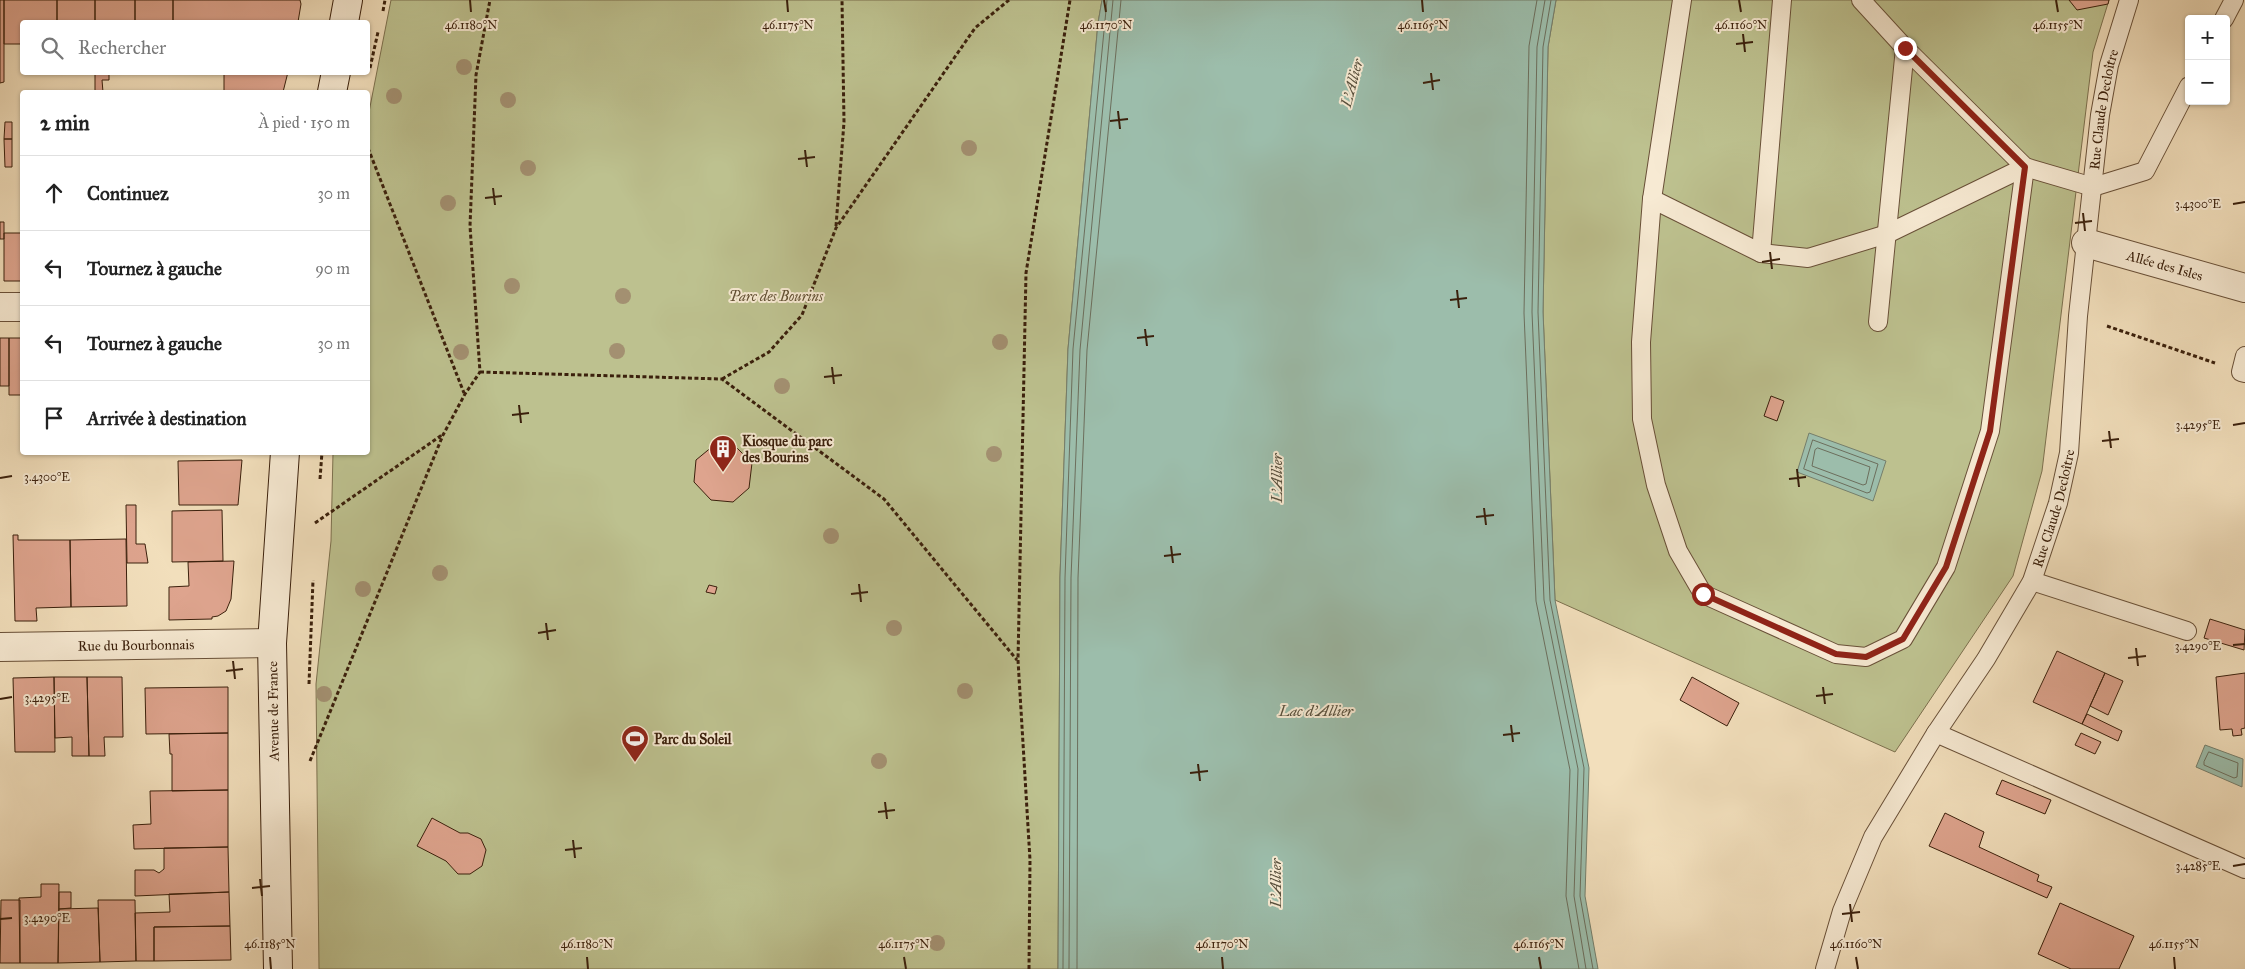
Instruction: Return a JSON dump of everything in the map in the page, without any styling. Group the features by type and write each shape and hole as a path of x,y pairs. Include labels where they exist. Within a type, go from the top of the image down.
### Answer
{"street":[{"path":"344,20 348,0"},
{"path":"332,90 335,75"},
{"name":"Allée des Isles","path":"2086,244 2245,288"},
{"path":"0,307 20,307"},
{"name":"Avenue de France","path":"278,969 272,643 285,455"},
{"name":"Rue du Bourbonnais","path":"0,647 272,643"}],"lane":[{"path":"1682,0 1652,199 1641,342 1642,419 1656,485 1678,551 1703,594 1836,654 1866,657 1903,639 1946,567 1990,431 2025,167"},
{"path":"1761,253 1782,0"},
{"path":"1861,0 1905,48 2025,167 2093,187 2145,170 2185,94"},
{"name":"Rue Claude Decloître","path":"1824,969 1842,911 1873,837 1936,733 1986,659 2032,581 2058,503 2070,453 2078,316 2100,115 2109,65 2129,0"},
{"path":"2226,15 2234,0"},
{"path":"1878,322 1905,48"},
{"path":"1652,199 1761,253 1808,258 1887,234 2025,167"},
{"path":"2032,581 2187,631"},
{"path":"1936,733 2245,869"}],"path":[{"path":"381,18 385,0"},
{"path":"307,751 308,762 443,435 465,394 480,372 470,226 476,75 490,0"},
{"path":"836,228 844,122 842,0"},
{"path":"480,372 722,379 769,352 802,315 836,228 975,28 1009,0"},
{"path":"1029,969 1030,860 1018,660 1026,273 1070,0"},
{"path":"370,69 379,28"},
{"path":"370,153 465,394"},
{"path":"2078,316 2244,367"},
{"path":"722,379 884,499 1018,660"},
{"path":"315,523 443,435"},
{"path":"318,488 322,455"},
{"path":"314,533 316,514"},
{"path":"309,692 313,573"}],"green space":[{"name":"Parc des Bourins","path":"391,0 1102,0 1098,23 1068,349 1060,577 1058,969 319,969 316,684 331,541 333,455 370,455 370,107"},
{"path":"1556,0 2109,0 2093,52 2042,471 2013,576 1895,752 1555,600 1543,312 1548,47"}],"water":[{"name":"Lac d'Allier","path":"1102,0 1556,0 1548,47 1543,312 1555,600 1589,768 1585,896 1598,969 1058,969 1060,577 1068,349 1098,23"},
{"path":"1809,433 1886,461 1873,501 1797,472"},
{"path":"2205,745 2243,759 2242,787 2196,767"}],"building":[{"path":"0,0 4,0 4,82 0,83"},
{"path":"4,0 57,0 57,20 20,20 20,44 4,44"},
{"path":"57,0 95,0 95,20 57,20"},
{"path":"95,0 135,0 135,20 95,20"},
{"path":"135,0 173,0 173,20 135,20"},
{"path":"173,0 300,0 301,4 298,20 173,20"},
{"path":"2069,0 2109,0 2108,4 2077,10"},
{"path":"95,75 109,75 109,80 102,80 103,90 95,90"},
{"path":"224,75 287,75 284,90 224,90"},
{"path":"5,122 12,122 12,139 4,139"},
{"path":"4,139 12,139 12,167 5,167"},
{"path":"0,222 4,222 4,239 0,239"},
{"path":"4,233 20,233 20,281 4,281"},
{"path":"0,338 9,338 9,386 0,386"},
{"path":"9,338 20,338 20,395 9,395"},
{"path":"1771,396 1784,401 1777,421 1764,416"},
{"name":"Kiosque du parc des Bourins","path":"721,439 733,440 732,448 737,448 752,463 749,488 733,502 711,500 694,482 696,460 713,446 720,446"},
{"path":"242,460 238,505 179,505 178,461"},
{"path":"126,505 136,505 136,544 145,544 148,563 127,563"},
{"path":"222,510 223,561 172,562 172,511"},
{"path":"13,535 18,535 18,540 70,540 71,607 36,608 37,621 15,621"},
{"path":"126,539 127,606 71,607 70,540"},
{"path":"234,561 231,599 226,611 212,617 212,619 169,620 169,587 189,586 188,562"},
{"path":"709,585 717,587 715,594 706,592"},
{"path":"2210,619 2245,630 2244,650 2204,638"},
{"path":"2057,651 2105,673 2082,724 2033,702"},
{"path":"2105,673 2123,681 2108,715 2090,706"},
{"path":"2245,673 2245,728 2241,729 2242,735 2233,736 2232,729 2220,730 2216,677"},
{"path":"54,677 87,677 89,756 72,756 72,737 55,738"},
{"path":"54,677 55,752 15,752 13,678"},
{"path":"87,677 122,677 123,737 104,737 105,756 89,756"},
{"path":"1692,677 1739,703 1727,726 1680,700"},
{"path":"228,687 228,733 146,734 145,688"},
{"path":"2087,714 2122,731 2118,741 2082,724"},
{"path":"228,733 228,790 172,791 172,754 170,754 169,734"},
{"path":"2081,733 2101,742 2095,754 2075,745"},
{"path":"2002,780 2051,800 2045,814 1996,794"},
{"path":"228,790 228,847 134,849 133,825 151,824 150,791"},
{"path":"1945,813 1984,832 1979,847 2039,875 2037,881 2052,887 2047,898 1929,846"},
{"path":"432,818 460,833 468,833 481,839 486,850 482,866 470,874 458,874 446,861 417,846"},
{"path":"228,847 229,892 135,896 135,870 154,870 159,873 164,869 164,848"},
{"path":"41,884 59,884 58,963 20,963 19,898 41,897"},
{"path":"59,892 71,892 71,908 59,909"},
{"path":"229,892 230,926 154,927 154,961 136,961 135,913 170,912 169,894"},
{"path":"1,900 20,900 20,963 0,963"},
{"path":"98,900 135,900 136,961 100,962"},
{"path":"2060,903 2134,936 2119,969 2071,969 2038,954"},
{"path":"98,908 100,962 58,963 59,909"},
{"path":"230,926 231,960 154,961 154,927"}],"place":[{"name":"Kiosque du parc des Bourins","path":"723,473"},
{"name":"Parc du Soleil","path":"635,763"}],"route":[{"path":"1703,594 1836,654 1866,657 1903,639 1946,567 1990,431 2025,167 1905,48"}],"water label":[{"name":"L'Allier","path":"1352,83"},
{"name":"L'Allier","path":"1277,478"},
{"name":"L'Allier","path":"1276,883"}]}
